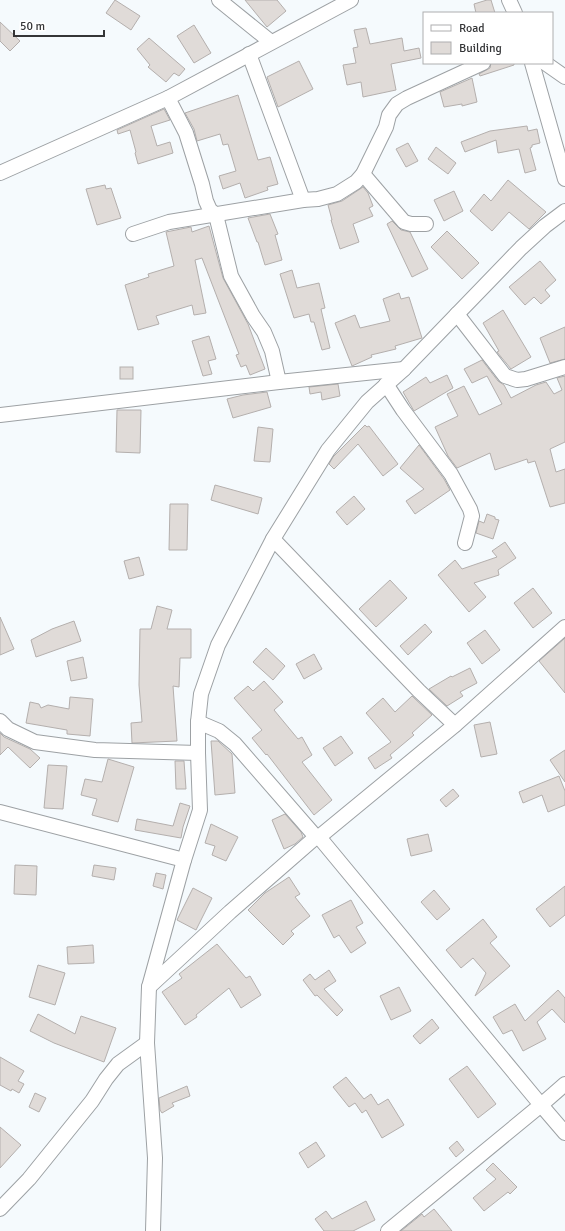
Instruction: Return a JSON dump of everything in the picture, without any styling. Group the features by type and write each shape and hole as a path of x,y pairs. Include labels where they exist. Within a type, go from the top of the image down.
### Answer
{"street":[{"path":"220,0 271,42"},
{"path":"0,173 168,98 351,0"},
{"path":"509,0 515,12"},
{"path":"249,54 303,200"},
{"path":"133,234 169,222 303,200 318,199 337,194 356,182 363,174 386,127 389,115 397,104 481,64"},
{"path":"532,64 565,179"},
{"path":"547,64 565,77"},
{"path":"168,98 186,133 206,201 210,210 216,215 231,276 252,316 264,332 272,351 279,382"},
{"path":"363,174 404,222 410,224 426,224"},
{"path":"152,1231 155,1158 147,1043 149,987 184,860 200,810 198,722 202,694 218,645 273,539 328,450 367,402 404,369 521,248 545,226 565,211"},
{"path":"457,314 505,376 517,380 526,379 565,367"},
{"path":"0,415 279,382 404,369"},
{"path":"386,384 403,410 451,474 470,509 472,516 465,543"},
{"path":"273,539 419,691 455,725"},
{"path":"149,987 230,912 318,837 455,725 565,627"},
{"path":"0,721 8,729 35,742 95,750 198,753"},
{"path":"198,722 219,731 235,744 318,837 565,1133"},
{"path":"0,812 184,860"},
{"path":"0,1209 29,1179 87,1107 118,1064 147,1043"},
{"path":"388,1231 565,1084"}],"building":[{"path":"115,0 140,16 131,30 106,13"},
{"path":"245,0 277,0 286,11 267,27"},
{"path":"491,0 495,12 476,12 474,4"},
{"path":"0,22 20,41 10,51 0,41"},
{"path":"194,25 211,53 194,63 177,36"},
{"path":"366,28 370,44 402,38 404,51 419,48 421,58 391,64 396,90 363,97 361,82 347,85 343,65 356,63 353,48 358,47 354,30"},
{"path":"149,38 185,69 179,76 174,73 166,82 148,67 150,65 137,49"},
{"path":"299,61 313,89 278,107 267,77"},
{"path":"491,64 514,64 480,76 479,74 490,68"},
{"path":"472,78 477,102 462,106 462,104 444,107 440,92"},
{"path":"238,95 258,160 270,157 278,184 267,187 268,190 245,198 240,183 223,189 219,176 236,171 228,144 223,145 220,134 197,141 194,129 185,113"},
{"path":"164,109 170,120 151,126 157,146 170,142 173,153 138,164 130,130 118,134 117,130"},
{"path":"527,126 528,131 537,129 540,143 532,145 530,148 536,170 525,173 519,149 498,153 496,140 465,152 461,142 490,131"},
{"path":"408,143 418,161 406,167 396,149"},
{"path":"436,147 456,163 448,174 428,159"},
{"path":"508,180 546,212 529,229 509,212 492,231 470,211 484,194 491,201"},
{"path":"105,185 106,189 111,188 121,218 97,225 86,189"},
{"path":"363,187 368,193 373,206 369,208 373,216 353,224 359,242 340,249 328,205 342,201"},
{"path":"454,191 463,211 444,221 434,200"},
{"path":"270,214 278,234 275,235 282,260 265,265 258,242 248,218"},
{"path":"392,221 401,230 410,232 428,269 412,277 387,224"},
{"path":"209,226 223,278 248,324 265,369 250,375 246,365 241,367 236,355 239,354 202,258 195,260 206,313 194,315 192,305 156,316 159,324 138,330 125,285 149,277 148,274 174,266 166,232 191,227 192,232"},
{"path":"447,231 479,263 462,279 431,247"},
{"path":"540,261 556,280 545,290 550,296 541,304 534,297 525,305 509,287"},
{"path":"292,270 297,288 319,283 325,308 321,309 330,348 322,350 314,322 311,322 309,314 294,318 280,274"},
{"path":"399,293 401,299 409,297 422,338 395,346 396,349 371,355 372,357 352,366 335,323 355,315 360,328 390,321 383,299"},
{"path":"503,310 531,357 511,369 497,352 499,351 483,323"},
{"path":"565,327 565,359 550,363 540,338"},
{"path":"209,336 216,359 208,361 212,374 203,376 192,341"},
{"path":"482,360 498,381 504,385 511,398 536,385 546,382 554,394 562,390 557,378 565,376 565,442 550,449 556,472 565,469 565,503 550,507 535,461 528,463 527,459 495,470 490,453 457,468 448,456 435,427 458,416 447,394 464,386 479,415 502,404 487,376 472,383 464,369"},
{"path":"120,367 133,367 133,379 120,379"},
{"path":"447,375 453,388 414,411 403,392 426,377 430,383"},
{"path":"338,384 340,396 322,400 321,392 310,394 309,387"},
{"path":"267,392 271,407 233,418 227,399"},
{"path":"117,410 141,410 140,453 116,452"},
{"path":"365,425 367,427 369,426 398,464 383,476 358,444 334,469 329,464 333,457"},
{"path":"258,427 273,429 270,462 254,461"},
{"path":"419,445 444,479 450,490 415,514 406,501 424,489 400,468"},
{"path":"215,485 262,498 258,514 211,500"},
{"path":"354,496 365,509 347,525 336,512"},
{"path":"170,504 188,504 187,550 169,550"},
{"path":"487,514 499,520 493,539 476,533 479,521 484,523"},
{"path":"505,542 516,558 498,570 499,575 474,583 486,597 469,612 438,575 455,560 462,569 497,557 492,551"},
{"path":"139,557 144,575 129,579 124,561"},
{"path":"390,580 407,598 376,627 359,609"},
{"path":"533,588 552,613 533,628 514,603"},
{"path":"157,606 172,610 167,629 191,629 191,658 180,658 179,687 173,686 177,741 132,743 131,723 142,722 139,685 140,629 151,629"},
{"path":"0,617 14,649 0,655"},
{"path":"74,621 81,641 36,657 31,640 52,629"},
{"path":"425,624 432,632 408,655 400,646"},
{"path":"485,630 500,650 482,664 467,643"},
{"path":"565,638 565,693 539,661"},
{"path":"266,648 285,666 273,680 253,662"},
{"path":"314,654 322,669 304,679 296,664"},
{"path":"83,657 87,678 71,681 67,661"},
{"path":"470,668 477,683 460,692 463,696 447,706 429,689 451,676 452,677"},
{"path":"264,681 283,702 274,710 298,739 302,737 312,755 302,762 332,800 314,815 267,754 266,755 252,738 262,730 234,698 248,686 253,691"},
{"path":"412,696 432,715 412,733 414,735 390,755 392,758 375,769 368,758 391,742 366,713 383,698 395,712"},
{"path":"70,697 93,699 90,736 67,734 67,730 26,723 30,702 39,704 41,708 48,705 69,709"},
{"path":"490,722 497,754 481,757 474,725"},
{"path":"0,733 4,737 30,749 40,758 30,768 8,747 0,755"},
{"path":"341,736 353,753 335,766 323,748"},
{"path":"211,741 218,741 232,754 235,793 215,795"},
{"path":"565,750 565,782 550,760"},
{"path":"108,759 134,767 118,822 92,815 97,799 81,795 85,779 102,782"},
{"path":"175,761 184,761 186,789 176,789"},
{"path":"48,765 67,766 63,809 44,808"},
{"path":"559,776 565,791 565,805 548,812 542,795 523,803 519,792"},
{"path":"453,789 459,796 446,807 440,800"},
{"path":"180,803 190,806 181,838 135,830 137,819 173,826"},
{"path":"285,814 301,832 303,837 295,844 284,849 272,820"},
{"path":"211,824 238,837 226,861 212,855 215,846 205,843"},
{"path":"428,834 432,851 411,856 407,839"},
{"path":"15,865 37,866 36,895 14,894"},
{"path":"94,865 116,868 114,880 92,876"},
{"path":"156,873 166,875 163,889 153,886"},
{"path":"289,877 300,894 295,897 310,916 291,931 294,934 283,945 248,910 265,893"},
{"path":"565,886 565,915 550,927 536,909"},
{"path":"193,888 212,898 196,930 177,920"},
{"path":"434,890 450,909 437,920 421,902"},
{"path":"351,900 363,923 356,927 366,943 351,953 339,935 334,938 322,915"},
{"path":"483,919 497,937 490,943 510,966 475,996 486,973 473,958 461,968 446,950"},
{"path":"217,944 246,978 250,976 261,995 241,1008 229,988 196,1015 197,1017 185,1025 162,992 182,978 179,974"},
{"path":"93,945 94,963 68,964 67,947"},
{"path":"38,965 65,973 55,1005 29,997"},
{"path":"329,970 336,981 324,989 343,1010 337,1016 317,995 315,996 303,980 310,974 315,980"},
{"path":"399,987 411,1011 391,1020 380,996"},
{"path":"558,990 565,998 565,1023 552,1009 537,1022 546,1039 523,1051 512,1030 503,1034 493,1017 515,1004 525,1021"},
{"path":"38,1014 75,1034 81,1016 116,1028 104,1062 54,1043 30,1031"},
{"path":"432,1019 439,1028 420,1044 413,1036"},
{"path":"0,1057 24,1071 18,1081 24,1084 19,1093 12,1089 11,1091 0,1085"},
{"path":"467,1066 496,1104 478,1118 449,1079"},
{"path":"346,1077 364,1099 371,1094 378,1105 388,1099 404,1125 382,1138 366,1110 362,1113 355,1103 349,1107 333,1087"},
{"path":"187,1086 190,1096 172,1103 174,1106 162,1113 160,1110 159,1098"},
{"path":"35,1093 46,1098 39,1112 29,1107"},
{"path":"0,1127 21,1145 0,1168"},
{"path":"457,1141 464,1150 456,1157 449,1148"},
{"path":"316,1142 325,1156 308,1168 299,1153"},
{"path":"493,1163 517,1187 510,1194 508,1192 484,1211 473,1198 496,1179 486,1170"},
{"path":"366,1201 375,1220 353,1231 324,1231 315,1219 326,1211 332,1219"},
{"path":"434,1209 452,1231 401,1231 422,1214 424,1217"}]}
